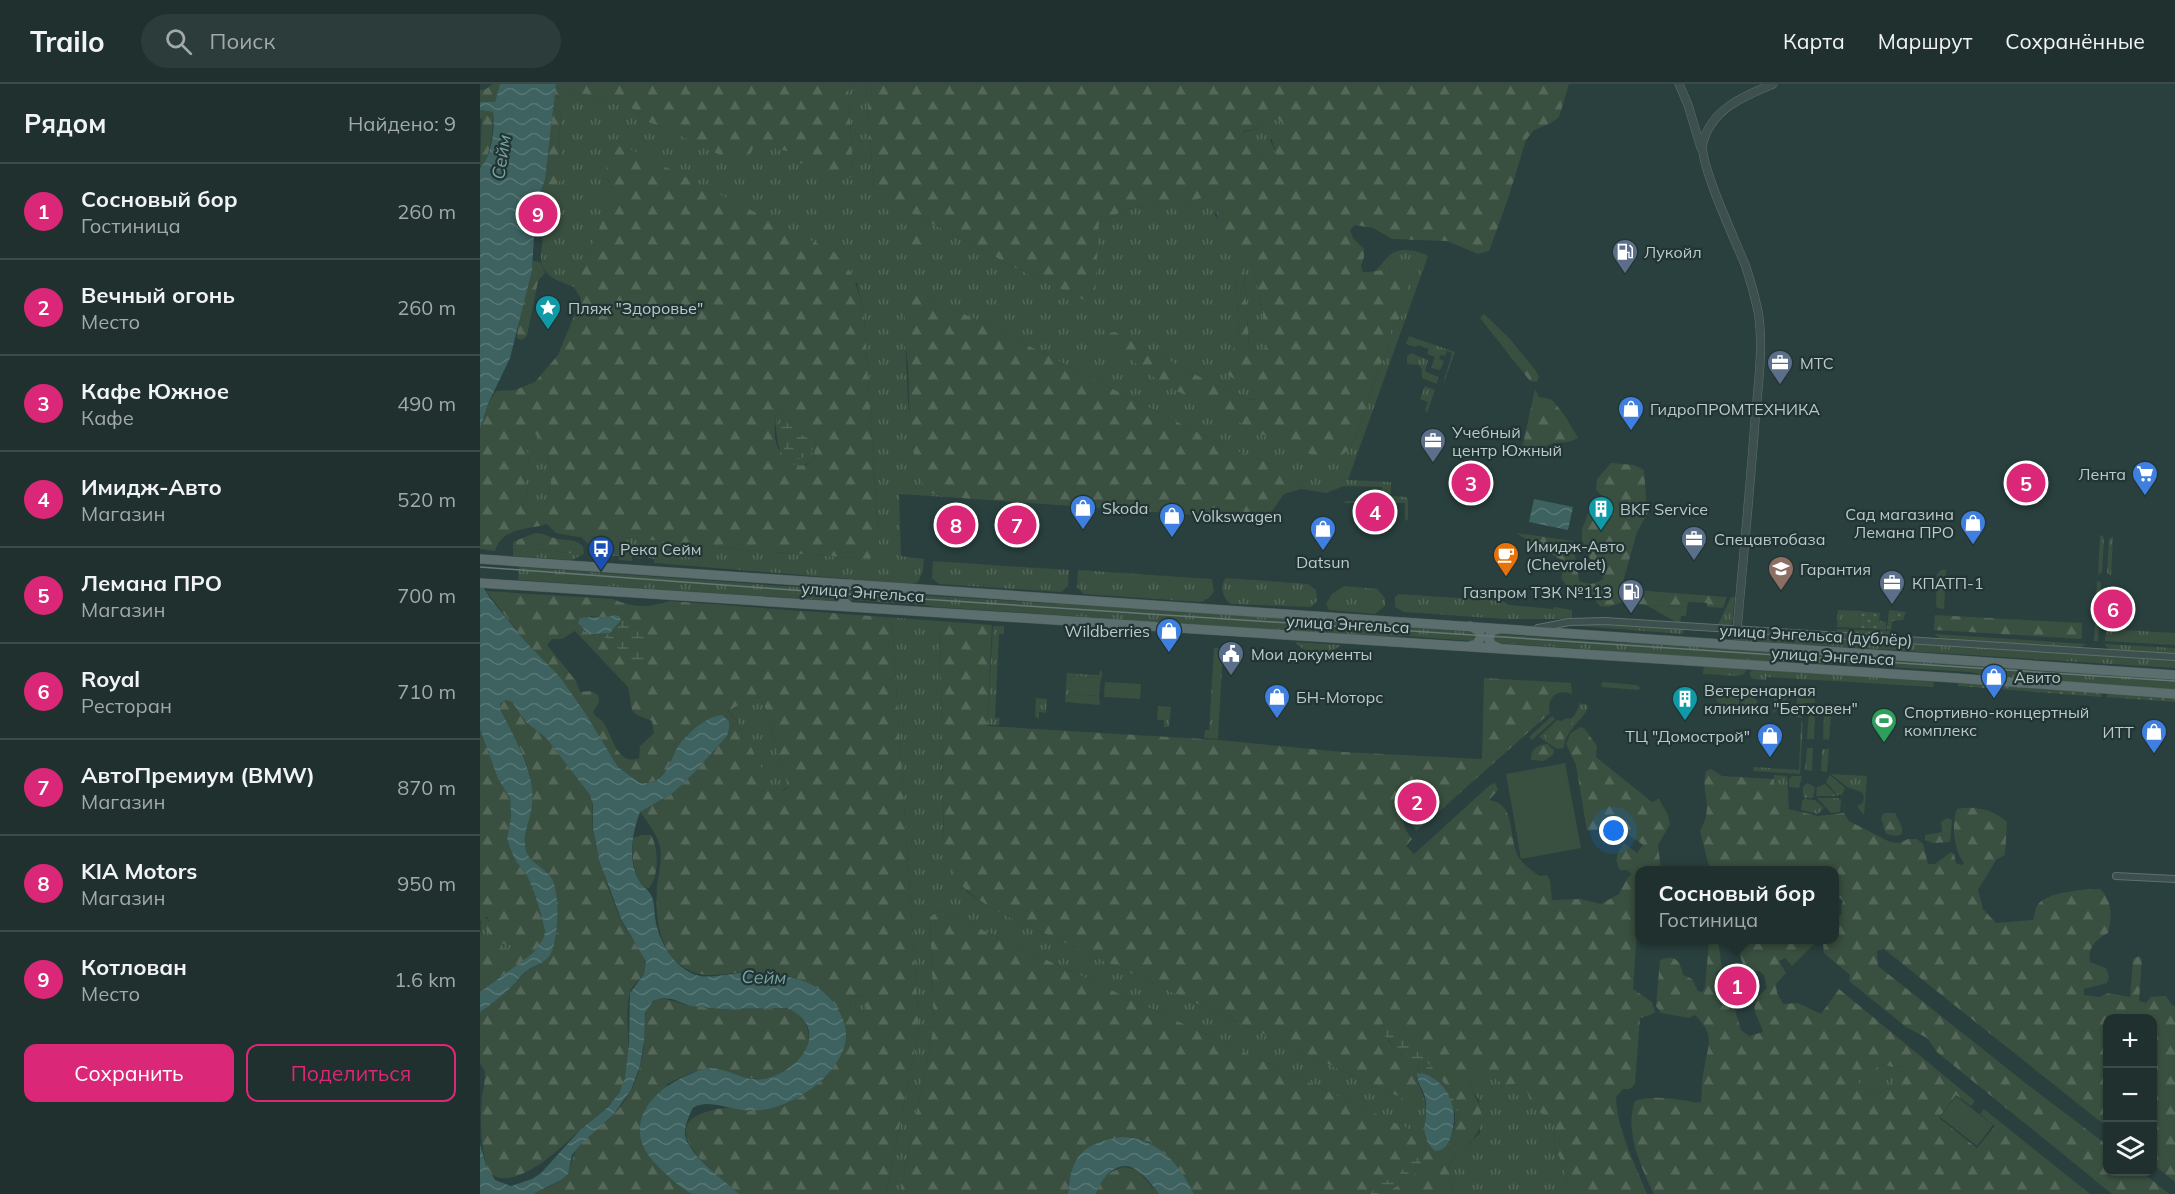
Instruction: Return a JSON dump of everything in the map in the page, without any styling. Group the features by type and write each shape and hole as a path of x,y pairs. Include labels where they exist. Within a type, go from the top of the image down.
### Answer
{"main road":[{"name":"улица Энгельса","path":"480,559 2175,675"},
{"name":"улица Энгельса","path":"480,583 2175,694"},
{"path":"849,606 843,601 842,594 845,587 851,584"},
{"path":"1464,625 1476,628 1481,638 1477,644 1465,646"},
{"path":"1505,649 1492,645 1489,637 1491,631 1495,629 1507,628"},
{"path":"1862,673 1863,653"}],"street":[{"path":"1679,84 1688,105 1705,164 1746,268 1758,310 1761,335 1737,630"},
{"path":"1702,150 1708,131 1724,108 1773,84"},
{"name":"улица Энгельса (дублёр)","path":"1530,630 1569,622 1604,621 2175,657"},
{"name":"улица Энгельса","path":"1737,630 1739,639 1747,646"},
{"path":"2116,876 2175,879"}],"green space":[{"path":"493,84 500,84 495,102 480,102 480,90"},
{"path":"556,84 848,84 853,172 851,177 841,180 798,162 791,152 755,144 751,153 741,161 726,158 648,122 628,105 617,105 585,94 572,93 564,97 554,96"},
{"path":"848,84 866,84 874,189 897,209 918,216 1018,269 1084,300 1096,249 1099,223 1127,209 1180,204 1206,197 1213,198 1217,204 1215,215 1232,247 1253,265 1263,312 1263,331 1268,339 1268,345 1264,349 1253,351 1249,346 1244,273 1236,273 1239,343 1229,376 1261,393 1260,397 1254,400 1248,399 1221,388 1115,332 1111,349 1350,449 1378,370 1388,350 1391,330 1401,316 1390,268 1373,273 1394,252 1415,251 1428,256 1348,480 1391,482 1391,496 1408,499 1408,519 1405,521 1405,503 1345,503 1345,501 1382,501 1382,487 1344,486 1326,493 1301,489 1302,484 1295,477 1277,467 1230,449 1006,334 922,294 905,332 908,402 917,466 928,492 946,497 899,494 901,556 924,559 923,571 918,582 911,584 654,563 654,559 642,556 642,558 632,557 632,561 619,560 619,556 610,556 610,560 603,558 581,537 615,536 743,550 868,559 879,550 864,314 857,283 607,178 611,185 601,224 574,287 553,278 546,273 541,261 544,230 540,227 542,204 536,203 545,180 547,184 563,166 559,145 561,112 553,109 554,96 564,97 572,93 585,94 617,105 628,105 648,122 664,128 762,144 791,152 798,162 853,172"},
{"path":"866,84 1569,84 1559,117 1534,130 1526,140 1489,251 1478,254 1447,241 1392,239 1373,228 1355,225 1350,230 1353,238 1364,249 1361,266 1363,272 1401,269 1408,279 1407,300 1401,316 1391,330 1388,350 1378,370 1350,449 1332,459 1320,458 1270,438 1163,384 1126,356 1111,349 1105,342 1105,336 1115,332 1221,388 1248,399 1254,400 1260,397 1260,393 1229,376 1225,369 1231,351 1239,343 1237,267 1243,268 1244,273 1249,346 1253,351 1264,349 1268,345 1268,339 1263,331 1263,312 1253,265 1230,246 1221,234 1213,198 1206,197 1180,204 1127,209 1099,223 1095,296 1091,300 1084,300 1018,269 918,216 897,209 880,200 874,189","holes":["1277,118 1285,125 1285,129 1272,135 1277,155 1275,159 1264,162 1259,153 1242,135 1244,131 1259,128 1268,119"]},
{"path":"553,109 561,112 559,145 563,157 563,175 554,185 547,184 545,180"},
{"path":"480,110 493,112 490,147 482,166 480,166 482,118 480,119"},
{"path":"1277,118 1285,125 1285,129 1270,140 1277,155 1276,159 1264,162 1259,153 1242,135 1244,132 1259,128 1268,119"},
{"path":"613,145 628,148 834,252 851,273 864,314 879,550 869,559 743,550 615,536 578,537 556,533 547,524 510,533 498,543 495,551 480,549 480,429 488,404 496,391 515,390 535,382 558,355 581,299 574,287 601,224 611,185 607,178 606,154","holes":["780,413 813,435 816,444 813,460 806,465 795,466 783,455 776,444 776,415","535,434 544,446 551,469 550,488 543,511 524,509 523,503 528,493 524,476 529,465 527,450 530,435"]},
{"path":"907,228 928,238 930,245 926,250 920,253 900,241 900,230"},
{"path":"533,261 540,262 545,273 538,281 527,336 522,340 517,338 518,327"},
{"path":"922,294 1006,334 1230,449 1278,467 1295,477 1302,484 1301,489 1284,494 1272,511 1258,520 1221,522 1209,516 946,497 927,492 916,463 913,447 905,331 906,313 911,297"},
{"path":"1484,314 1510,339 1536,371 1539,377 1537,382 1530,381 1480,318"},
{"path":"1409,336 1455,352 1443,385 1452,353 1447,351 1445,356 1440,355 1439,359 1444,361 1440,370 1431,368 1435,357 1427,354 1429,349 1406,344"},
{"path":"1411,353 1428,360 1425,371 1438,377 1437,384 1422,378 1419,365 1407,364 1407,356"},
{"path":"1425,386 1435,390 1427,413 1425,410 1428,402 1420,399"},
{"path":"1535,389 1539,397 1553,401 1578,438 1569,442 1554,443 1523,455 1521,453"},
{"path":"780,413 787,416 792,423 814,435 816,444 813,460 802,466 794,466 782,455 776,424 776,415"},
{"path":"782,421 809,439 813,452 798,459 787,454 779,433 778,425"},
{"path":"535,434 544,446 551,469 550,487 543,512 524,509 523,503 528,493 524,476 529,465 527,450 530,435"},
{"path":"1611,463 1634,465 1644,470 1647,508 1650,509 1637,532 1621,589 1727,597 1723,608 1707,607 1707,603 1688,602 1687,607 1623,602 1608,607 1600,606 1585,591 1566,585 1561,578 1565,562 1516,533 1573,541 1579,581 1592,584 1603,579 1604,564 1590,559 1582,540 1582,529 1589,511 1595,505 1603,502 1602,496 1596,490 1597,479"},
{"path":"535,533 577,542 583,546 584,553 582,555 539,549 521,553 516,551 515,541"},
{"path":"2100,536 2104,538 2102,572 2098,575"},
{"path":"2113,536 2111,576 2107,573 2109,539"},
{"path":"515,541 516,551 521,553 539,549 582,555 572,560 513,556"},
{"path":"933,561 1069,570 1068,586 1061,592 939,584 932,578"},
{"path":"519,567 839,590 838,601 518,580"},
{"path":"1078,570 1212,579 1214,592 1209,598 1200,602 1084,594 1077,587"},
{"path":"1941,570 1946,570 1944,609 1937,608 1936,605 1937,574"},
{"path":"1226,578 1308,584 1316,590 1317,601 1311,607 1231,604 1223,592"},
{"path":"2097,580 2101,583 2098,641 2094,641"},
{"path":"1344,586 1377,589 1385,598 1385,606 1375,614 1329,610 1326,604 1332,594"},
{"path":"486,591 613,599 641,606 669,601 885,617 892,625 919,1027 886,1194 739,1194 709,1168 690,1146 686,1135 687,1125 696,1116 723,1108 749,1111 772,1108 791,1102 812,1089 841,1054 846,1038 845,1025 828,997 807,982 769,973 704,975 696,973 674,959 663,941 657,908 660,847 649,824 640,812 673,793 694,773 727,736 729,721 725,717 693,732 679,747 663,775 657,780 640,783 618,767 560,677 524,640","holes":["614,615 615,627 612,631 585,632 581,625 591,616 605,618","575,631 628,687 632,710 637,715 652,721 654,733 640,746 639,758 632,759 621,755 604,723 593,712 599,702 598,695 591,691 580,692 576,681 547,645 552,639 562,639","758,697 763,703 788,787 785,790 774,792 749,743 743,738 738,722 728,711","863,995 867,999 865,1011 855,1014 850,1006 854,997"]},
{"path":"849,591 1391,624 1472,632 1477,635 1472,641 1390,637 936,607 849,600 846,593"},
{"path":"1399,594 1503,601 1509,605 1553,609 1555,607 1572,610 1572,619 1504,619 1404,612 1395,607 1395,597"},
{"path":"1731,597 1735,597 1732,623 1728,627 1717,627"},
{"path":"1646,605 1687,607 1686,616 1681,616 1680,623 1676,622"},
{"path":"1838,610 1860,611 1858,628 1837,627"},
{"path":"1889,610 1906,612 1903,620 1892,621 1891,630 1887,630"},
{"path":"1860,611 1880,613 1879,621 1886,622 1886,630 1858,628"},
{"path":"1935,615 2082,623 2082,639 1934,630"},
{"path":"622,616 634,624 646,643 646,657 642,663 627,657 604,637 617,628"},
{"path":"885,617 940,621 944,850 967,892 994,910 1426,1109 1425,1120 1417,1133 940,910 930,917 934,1025 900,1194 886,1194 919,1027 892,625"},
{"path":"940,621 992,625 987,726 1219,740 1343,752 1482,759 1484,678 1571,683 1572,694 1562,692 1554,695 1550,702 1550,713 1443,808 1430,792 1411,800 1413,804 1406,812 1404,826 1412,839 1406,846 1414,854 1495,783 1498,790 1489,800 1498,803 1508,814 1515,848 1520,859 1539,876 1547,875 1550,880 1552,900 1580,899 1601,904 1619,894 1632,874 1627,870 1620,870 1617,863 1618,853 1624,843 1637,853 1643,845 1617,830 1587,831 1576,765 1566,744 1570,734 1580,727 1584,728 1597,746 1596,757 1652,802 1659,799 1670,824 1658,845 1661,866 1635,866 1636,944 1633,989 1652,1002 1655,1012 1640,1018 1635,1084 1630,1089 1623,1089 1616,1097 1623,1134 1647,1194 1569,1194 1563,1165 1554,1146 1555,1126 1552,1121 1532,1107 1527,1091 1520,1084 1504,1085 1492,1077 1481,1075 1471,1078 1469,1086 1477,1100 1482,1121 1474,1138 1448,1164 1452,1188 1450,1194 1194,1194 1150,1142 1130,1137 1069,1180 1068,1194 900,1194 934,1025 930,917 940,910 1417,1133 1425,1120 1425,1138 1448,1145 1458,1116 1397,1034 1388,1026 1388,1041 1406,1051 1416,1061 1417,1080 1426,1109 994,910 962,886 944,850"},
{"path":"1606,622 1684,629 1683,634 1565,625"},
{"path":"993,626 1004,626 1004,634 999,634 995,718 1000,718 999,725 987,725"},
{"path":"1837,629 1890,631 1890,638 1836,635"},
{"path":"2106,629 2175,633 2175,645 2105,641"},
{"path":"1748,633 2175,658 2175,668 1750,641 1746,638"},
{"path":"1497,634 1603,642 1656,643 1856,658 1858,661 1855,665 1621,654 1602,650 1497,643 1493,638"},
{"path":"1934,634 2086,644 2079,648 1942,640"},
{"path":"1295,642 1341,645 1330,651 1317,653 1305,650"},
{"path":"2104,644 2175,648 2175,655 2111,651"},
{"path":"1214,648 1223,648 1218,739 1204,738 1205,730 1209,730"},
{"path":"1874,659 2175,677 2175,691 1970,672 1874,666 1871,662"},
{"path":"1704,666 1746,671 1737,676 1703,674"},
{"path":"1754,670 1930,680 1934,683 1933,687 1766,677 1766,680 1753,679 1750,672"},
{"path":"1102,671 1102,678 1071,676 1070,694 1099,696 1100,705 1065,702 1067,673 1099,675"},
{"path":"1071,676 1101,678 1099,696 1069,694"},
{"path":"1958,680 2101,690 2102,697 1958,686"},
{"path":"1105,682 1141,684 1140,699 1104,697"},
{"path":"1603,682 1637,685 1640,688 1638,690 1602,687"},
{"path":"2110,691 2175,696 2175,702 2106,697"},
{"path":"1724,692 1740,693 1739,707 1729,713 1716,700"},
{"path":"1742,693 1751,694 1758,702 1744,713 1741,707"},
{"path":"1808,693 1807,698 1815,699 1815,703 1804,703 1802,718 1796,717 1797,697"},
{"path":"1774,695 1789,696 1773,714"},
{"path":"758,697 767,712 788,787 778,793 770,787 749,743 743,738 738,722 728,710"},
{"path":"1036,698 1047,699 1046,713 1039,712 1039,719 1035,716"},
{"path":"506,700 512,702 527,722 546,738 590,795 593,831 608,886 620,918 646,965 642,977 630,992 627,1016 628,1066 625,1079 616,1097 551,1156 525,1173 500,1178 489,1173 482,1145 481,1116 485,1074 480,1062 480,1012 527,971 545,960 552,951 557,930 555,905 547,872 529,858 524,843 531,792 530,775 524,756 501,711 500,705"},
{"path":"1580,703 1587,705 1588,708 1567,737 1564,748 1557,749 1539,737 1557,720 1562,721 1573,717"},
{"path":"1158,706 1171,707 1169,727 1164,727 1164,720 1157,720"},
{"path":"1809,713 1815,714 1814,739 1807,739"},
{"path":"1824,714 1831,714 1829,740 1823,739"},
{"path":"1552,716 1555,719 1532,740 1529,737"},
{"path":"1568,718 1573,724 1559,746 1546,739 1546,735"},
{"path":"1801,721 1803,723 1800,774 1753,771 1754,767 1799,770"},
{"path":"480,729 498,779 510,798 511,817 507,839 515,860 526,874 533,889 545,932 534,953 480,992 480,930 487,943 496,948 531,945 534,938 531,936 518,942 500,943 490,936 486,928 490,922 487,917 480,922"},
{"path":"1547,744 1554,750 1553,755 1544,761 1531,760 1535,748"},
{"path":"1807,748 1813,748 1812,771 1805,770"},
{"path":"1822,749 1829,749 1827,772 1821,771"},
{"path":"1565,763 1581,848 1521,859 1506,774"},
{"path":"1711,769 1722,776 1774,779 1776,806 1818,816 1844,813 1849,821 1890,842 1900,843 1908,839 1917,839 1923,844 1928,864 1935,864 1951,852 1954,854 1956,863 1961,865 1964,863 1958,852 1955,837 1955,815 1957,809 1978,808 1997,814 2007,822 2005,855 1996,860 1978,890 1983,909 1996,923 2033,920 2041,901 2056,894 2100,889 2109,904 2110,921 2108,933 2099,938 2091,948 2090,962 2106,968 2109,976 2107,983 2084,989 2084,995 2099,997 2109,993 2130,997 2133,959 2139,956 2142,959 2139,1001 2146,1003 2151,997 2166,996 2175,1006 2175,1182 2157,1167 2157,1014 2103,1014 2103,1124 1884,949 1877,951 1878,966 2103,1142 2103,1176 2147,1176 2169,1194 2112,1194 1937,1052 1927,1038 1906,1027 1849,981 1850,975 1824,953 1823,944 1839,944 1839,916 1842,914 1843,901 1839,898 1839,866 1709,866 1700,831 1706,814 1706,771"},
{"path":"1831,774 1867,776 1864,815 1857,806 1863,803 1862,792 1847,787"},
{"path":"1774,775 1787,776 1789,809 1775,806"},
{"path":"1830,775 1845,788 1842,795 1837,795 1826,782"},
{"path":"1792,776 1802,776 1799,788 1789,787 1789,779"},
{"path":"1807,783 1815,787 1813,798 1805,798 1803,795 1803,787"},
{"path":"1825,784 1837,796 1816,796 1817,787"},
{"path":"1430,792 1443,808 1434,816 1422,799 1413,804 1411,800 1421,793"},
{"path":"1817,798 1838,798 1841,800 1840,812 1831,813"},
{"path":"1815,800 1824,808 1818,814 1801,810 1802,801"},
{"path":"1418,811 1427,822 1416,831 1411,821"},
{"path":"1884,813 1895,813 1902,827 1902,834 1896,836 1886,834 1881,818"},
{"path":"1947,818 1952,820 1950,842 1933,843 1925,840 1925,835 1942,832 1941,822"},
{"path":"651,835 656,855 656,871 648,889 636,873 632,851 633,838"},
{"path":"484,916 490,922 488,932 492,938 502,943 513,943 531,936 534,938 531,945 500,949 489,945 484,940 481,928"},
{"path":"1709,944 1719,944 1722,968 1715,973 1732,1000 1741,1030 1749,1036 1763,1032 1754,1009 1757,1000 1767,988 1764,975 1759,971 1745,973 1739,951 1743,944 1814,944 1792,966 1785,958 1779,961 1786,973 1776,984 1777,993 1783,1004 1798,1003 1821,1014 1839,989 1975,1101 1971,1106 1956,1095 1939,1118 1977,1148 1995,1126 1980,1114 1984,1109 2090,1194 1654,1194 1639,1161 1633,1136 1632,1113 1635,1101 1658,1098 1701,1102 1703,1073 1709,1043 1705,1027 1695,1015 1689,1018 1661,1013 1656,1006 1660,960 1673,958 1676,960 1683,975 1692,979 1698,991 1702,992 1705,988","holes":["1882,1064 1892,1067 1902,1066 1906,1070 1895,1073 1892,1088 1884,1089 1878,1095 1874,1092 1866,1094 1858,1082 1860,1077"]},
{"path":"863,995 867,999 865,1011 855,1014 850,1006 851,1001"},
{"path":"662,998 690,1006 723,1009 787,1008 803,1019 809,1040 802,1057 795,1064 788,1070 770,1078 754,1079 709,1069 693,1072 667,1084 678,1184 691,1194 533,1194 565,1176 582,1142 609,1119 626,1099 640,1067 647,1009 655,1000"},
{"path":"1383,1023 1414,1048 1437,1073 1458,1109 1455,1125 1455,1112 1422,1073 1417,1074 1419,1069 1416,1062 1388,1040 1381,1028"},
{"path":"1882,1064 1892,1067 1902,1066 1906,1070 1897,1072 1892,1088 1884,1089 1878,1095 1874,1092 1866,1094 1858,1082 1860,1077"},
{"path":"1482,1074 1495,1077 1505,1085 1520,1084 1527,1091 1532,1107 1552,1121 1555,1126 1554,1146 1563,1165 1569,1194 1450,1194 1452,1188 1448,1164 1480,1133 1479,1100 1469,1086 1471,1078"},
{"path":"1956,1096 1993,1125 1977,1146 1940,1117"},
{"path":"1412,1158 1419,1158 1422,1165 1413,1176 1386,1194 1370,1194 1376,1186 1399,1174"},
{"path":"1124,1167 1137,1170 1159,1194 1096,1194 1106,1176"}],"water":[{"name":"Сейм","path":"500,84 556,84 545,180 536,203 532,270 510,358 488,404 480,429 480,168 490,149 494,119 493,112 480,110 480,102 495,102"},
{"path":"1534,499 1573,507 1568,530 1529,522"},
{"name":"Сейм","path":"480,582 524,640 560,677 618,767 640,783 659,779 678,746 702,723 722,715 729,721 727,736 694,773 673,793 640,812 632,847 636,874 652,897 661,939 681,967 701,976 751,973 781,975 804,981 824,992 832,1000 844,1022 846,1031 844,1047 832,1070 812,1089 784,1105 752,1111 710,1104 693,1108 685,1129 688,1143 716,1175 739,1194 693,1194 684,1189 654,1162 644,1149 640,1135 640,1123 652,1100 662,1090 701,1069 723,1070 757,1079 777,1075 799,1059 806,1048 809,1037 808,1027 800,1017 787,1008 723,1009 690,1006 662,998 653,1001 645,1013 640,1066 631,1090 613,1115 572,1155 568,1174 533,1194 480,1194 480,1144 486,1165 495,1180 511,1186 532,1179 541,1173 581,1129 608,1107 619,1093 625,1078 629,1044 630,993 644,974 646,962 621,919 600,863 593,829 593,805 590,795 546,738 526,722 512,702 506,700 500,704 501,711 523,756 531,781 532,805 525,835 526,851 532,860 549,874 555,886 557,929 553,949 548,958 531,968 480,1012 480,992 533,953 545,932 533,889 526,874 515,860 509,845 507,838 511,817 510,798 498,779 480,729"},
{"path":"619,616 621,620 610,633 588,634 578,623 580,618"},
{"path":"1422,1073 1439,1083 1450,1098 1453,1107 1451,1136 1449,1142 1441,1150 1435,1151 1426,1138 1425,1097 1417,1074"},
{"path":"1122,1137 1146,1142 1166,1154 1181,1172 1194,1194 1159,1194 1139,1171 1129,1166 1122,1166 1116,1168 1101,1182 1096,1194 1068,1194 1072,1169 1082,1153 1098,1143"}],"tram line":[{"path":"480,567 860,595 2175,681"}],"place":[{"name":"Котлован","path":"538,214"},
{"name":"Лукойл","path":"1625,275"},
{"name":"Пляж \"Здоровье\"","path":"548,331"},
{"name":"МТС","path":"1780,386"},
{"name":"ГидроПРОМТЕХНИКА","path":"1631,432"},
{"name":"Учебный центр Южный","path":"1433,464"},
{"name":"Кафе Южное","path":"1471,483"},
{"name":"Лемана ПРО","path":"2026,483"},
{"name":"Лента","path":"2145,497"},
{"name":"Имидж-Авто","path":"1375,512"},
{"name":"KIA Motors","path":"956,525"},
{"name":"АвтоПремиум (BMW)","path":"1017,525"},
{"name":"Skoda","path":"1083,531"},
{"name":"BKF Service","path":"1601,532"},
{"name":"Volkswagen","path":"1172,539"},
{"name":"Сад магазина Лемана ПРО","path":"1973,546"},
{"name":"Datsun","path":"1323,552"},
{"name":"Спецавтобаза","path":"1694,562"},
{"name":"Река Сейм","path":"601,572"},
{"name":"Имидж-Авто (Chevrolet)","path":"1506,578"},
{"name":"Гарантия","path":"1781,592"},
{"name":"КПАТП-1","path":"1892,606"},
{"name":"Royal","path":"2113,609"},
{"name":"Газпром ТЗК №113","path":"1631,615"},
{"name":"Wildberries","path":"1169,654"},
{"name":"Мои документы","path":"1231,677"},
{"name":"Авито","path":"1994,700"},
{"name":"БН-Моторс","path":"1277,720"},
{"name":"Ветеренарная клиника \"Бетховен\"","path":"1685,722"},
{"name":"Спортивно-концертный комплекс","path":"1884,744"},
{"name":"ИТТ","path":"2154,755"},
{"name":"ТЦ \"Домострой\"","path":"1770,759"},
{"name":"Вечный огонь","path":"1417,802"},
{"name":"Сосновый бор","path":"1737,986"}]}
